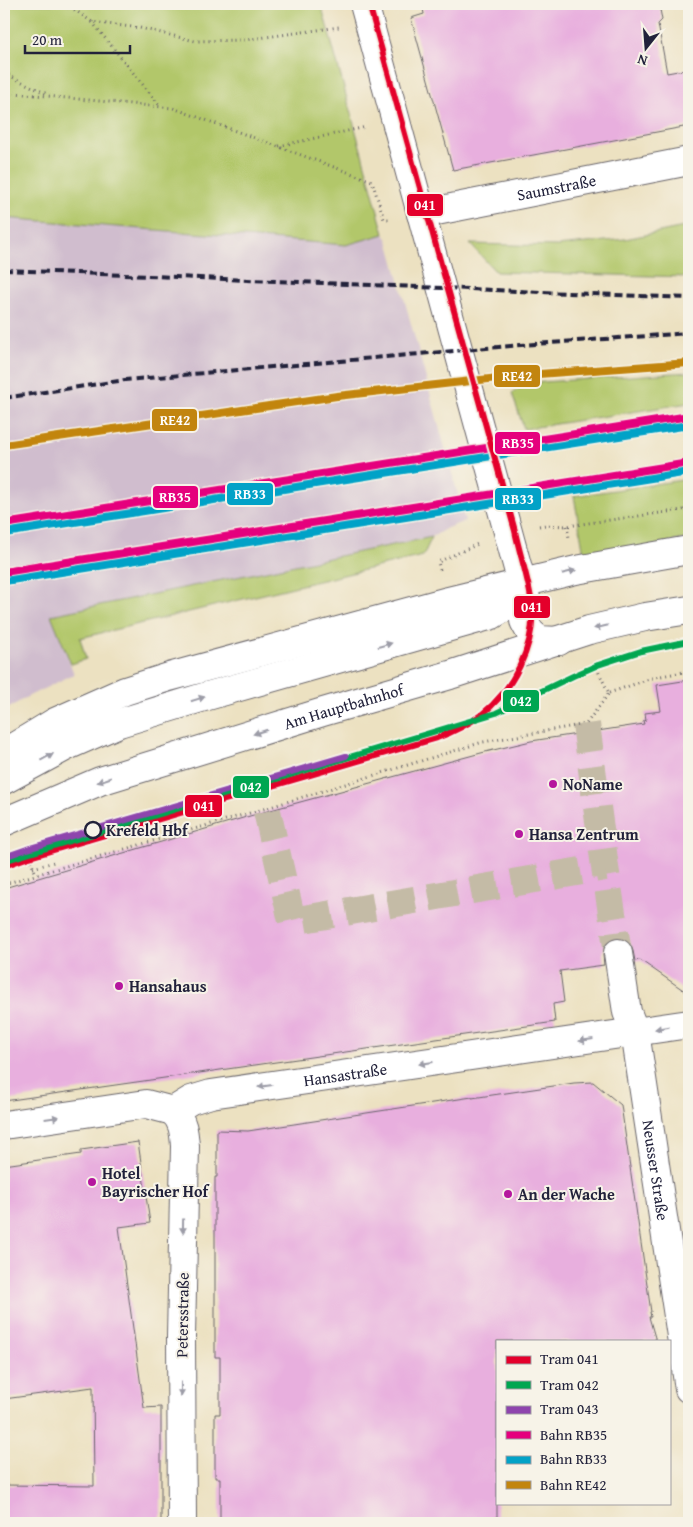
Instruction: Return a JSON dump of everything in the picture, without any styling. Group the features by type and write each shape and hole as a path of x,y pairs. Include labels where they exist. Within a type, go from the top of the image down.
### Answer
{"street":[{"path":"366,13 526,598 524,621 530,632 539,640 558,640"},
{"name":"Saumstraße","path":"421,214 689,161"},
{"path":"4,753 55,722 125,691 169,677 448,601 576,570 689,550"},
{"path":"474,668 508,641 518,622 522,601 522,583"},
{"path":"4,780 67,746 118,723 492,615 505,607 522,583"},
{"name":"Am Hauptbahnhof","path":"4,822 100,781 323,712 474,668 589,630 645,617 689,610"},
{"name":"Neusser Straße","path":"618,953 627,1012 635,1032 689,1379"},
{"name":"Hansastraße","path":"173,1111 190,1100 211,1094 689,1024"},
{"path":"4,1124 146,1104 173,1111"},
{"name":"Petersstraße","path":"173,1111 183,1128 185,1146 181,1337 182,1523"}],"path":[{"path":"66,4 92,22 161,107"},
{"path":"92,22 140,28 194,41 244,40 366,13"},
{"path":"4,73 52,97"},
{"path":"4,92 173,108 372,181 384,219 421,214"},
{"path":"278,146 396,121"},
{"path":"448,601 438,562 508,532 546,525 567,526 689,509"},
{"path":"609,693 655,677 689,671"},
{"path":"4,884 267,810 483,742 586,724"},
{"path":"34,868 54,862"}],"shaded area":[{"path":"4,218 346,245 384,234 388,240 465,521 447,528 432,537 51,615 74,674 25,698 4,711"}],"green space":[{"path":"4,4 321,4 384,234 346,245 4,218"},
{"path":"689,226 689,277 496,272 470,244 557,246 625,239"},
{"path":"689,372 689,403 524,429 512,393 529,383"},
{"path":"689,479 689,538 585,560 574,496"},
{"path":"432,537 423,556 80,638 86,659 71,664 51,615"}],"building":[{"path":"422,4 659,4 662,20 658,24 667,73 689,69 689,126 453,170 411,18 424,14"},
{"path":"689,680 689,994 640,960 635,961 630,943 623,938 615,938 608,941 604,947 604,965 560,971 564,1002 553,1004 555,1022 4,1101 4,888 267,811 481,753 531,741 644,724 643,721 646,720 645,713 661,711 657,685"},
{"path":"593,1082 621,1105 651,1312 651,1317 649,1317 656,1340 496,1340 497,1523 220,1523 220,1478 215,1478 215,1414 220,1414 220,1357 215,1357 215,1177 217,1177 217,1130 248,1131 574,1083"},
{"path":"138,1142 150,1223 119,1227 144,1408 161,1407 161,1523 4,1523 4,1485 94,1486 93,1387 4,1399 4,1165 81,1154 81,1150"}],"tunnel":[{"path":"586,724 618,953"},
{"path":"267,811 292,921 605,867"}],"railway":[{"path":"4,270 689,298"},
{"path":"4,398 125,380 521,345 689,333"}],"tram line":[{"name":"041","path":"4,866 29,857 437,738 460,728 481,715 503,693 520,666 526,651 532,621 529,586 369,4"},
{"name":"042","path":"7,860 496,713 598,665 641,651 689,641"},
{"name":"043","path":"4,857 346,756"}],"rail line":[{"name":"RE42","path":"4,445 337,396 525,375 689,363"},
{"name":"RB35","path":"4,524 689,416"},
{"name":"RB33","path":"5,533 689,425"},
{"name":"RB35","path":"4,572 689,463"},
{"name":"RB33","path":"5,581 689,472"}],"place":[{"name":"NoName","path":"553,784"},
{"name":"Krefeld Hbf","path":"93,830"},
{"name":"Hansa Zentrum","path":"519,834"},
{"name":"Hansahaus","path":"119,986"},
{"name":"Hotel Bayrischer Hof","path":"92,1182"},
{"name":"An der Wache","path":"508,1194"}]}
